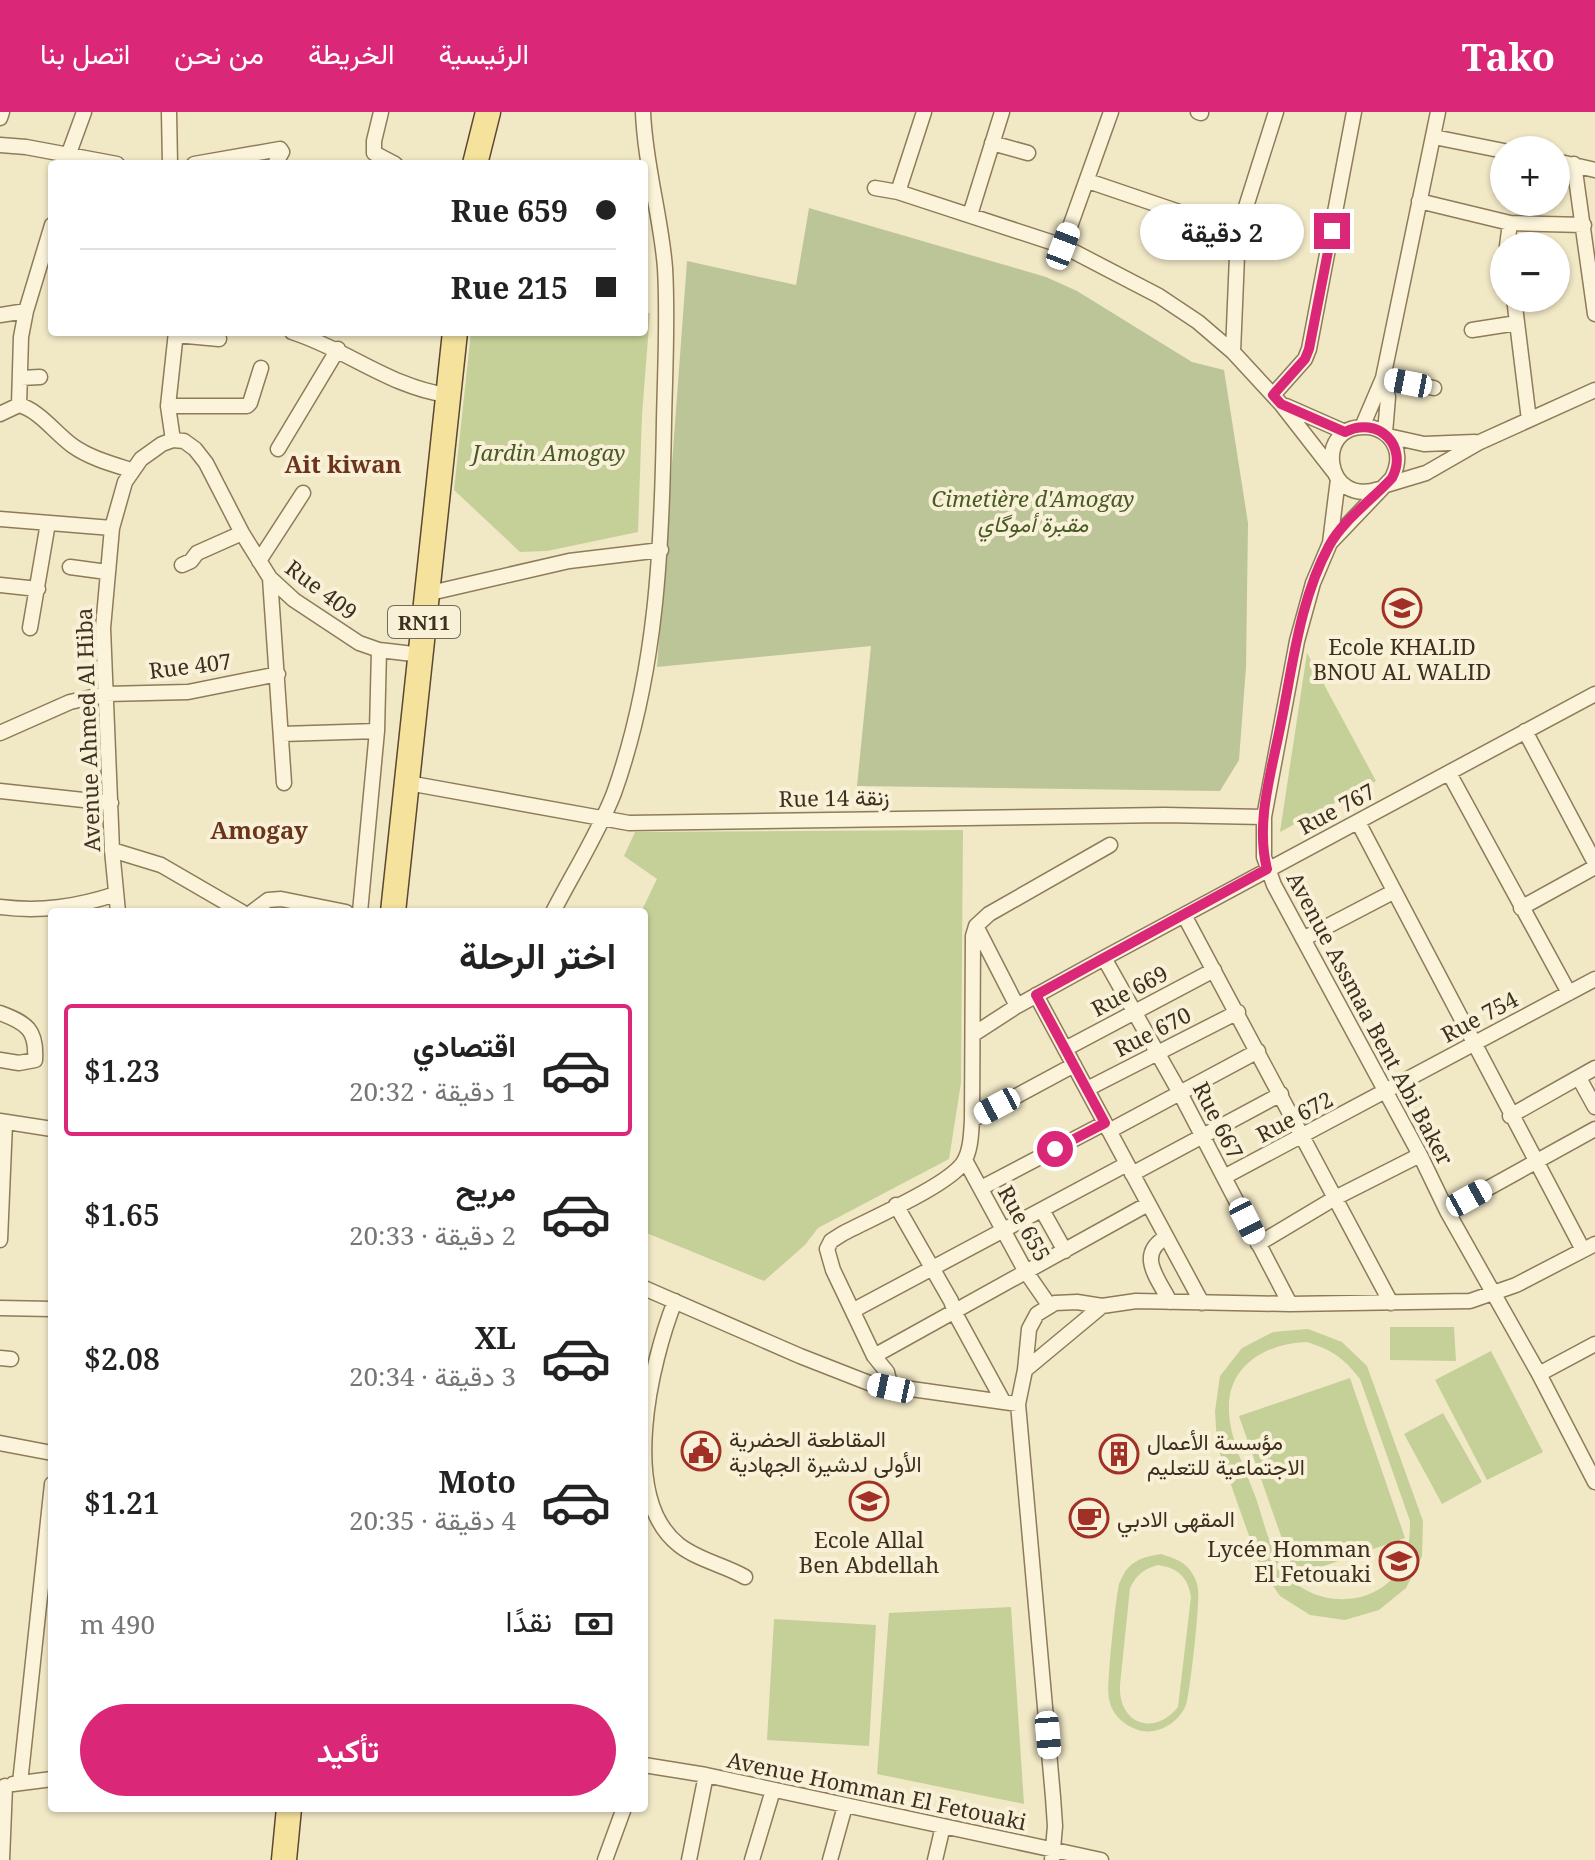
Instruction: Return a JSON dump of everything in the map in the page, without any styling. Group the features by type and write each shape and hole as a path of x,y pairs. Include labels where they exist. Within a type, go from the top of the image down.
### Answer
{"main road":[{"path":"476,160 483,114"},
{"name":"RN11","path":"393,908 454,336"},
{"path":"284,1860 289,1812"}],"street":[{"path":"0,118 2,112"},
{"path":"0,145 66,159 84,112"},
{"path":"169,112 170,160"},
{"path":"371,158 381,112"},
{"path":"555,908 613,795 649,655 657,600 661,550 665,274 662,231 643,112"},
{"path":"898,192 924,112"},
{"path":"970,215 1002,112"},
{"path":"1063,246 1111,112"},
{"path":"1233,352 1238,232 1276,112"},
{"path":"1277,400 1309,349 1354,112"},
{"path":"1362,427 1383,378 1438,112"},
{"path":"1434,137 1490,148"},
{"path":"992,143 1028,153"},
{"path":"215,160 277,148 282,150 278,159"},
{"path":"1570,163 1595,170"},
{"path":"1574,164 1584,225 1591,242 1594,304"},
{"path":"1088,181 1238,232"},
{"path":"875,188 898,192 1063,246 1159,296 1198,322 1233,352 1277,400 1336,476 1357,492 1435,469 1480,442 1595,390"},
{"path":"1419,201 1510,223 1584,225"},
{"path":"1509,232 1510,223"},
{"path":"48,242 26,311 21,337 21,378 7,408 30,410 75,448 131,470 141,459 173,440 168,406 176,336"},
{"path":"0,315 26,311"},
{"path":"1516,312 1529,420"},
{"path":"1472,330 1517,323"},
{"path":"193,336 219,339"},
{"path":"303,336 338,349 395,381 447,395"},
{"path":"278,449 338,349"},
{"path":"168,406 247,406 261,368"},
{"path":"21,378 40,377"},
{"path":"1383,378 1434,388"},
{"path":"1382,487 1396,470 1398,461 1397,452 1386,435 1388,397 1383,378"},
{"path":"1277,400 1345,432"},
{"path":"1336,476 1331,463 1334,446 1345,432 1362,427 1374,428 1386,435 1443,445 1480,442"},
{"name":"Rue 409","path":"173,440 184,441 206,463 259,561 270,578 294,600 333,628 379,650 422,655"},
{"name":"Avenue Ahmed Al Hiba","path":"118,908 112,850 103,628 112,528 131,470"},
{"name":"Avenue Assmaa Bent Abi Baker","path":"1336,476 1330,543 1313,583 1297,641 1264,817 1267,869 1447,1211 1539,1374 1595,1482"},
{"name":"Avenue Assmaa Bent Abi Baker","path":"1330,543 1382,487"},
{"path":"259,561 303,493"},
{"path":"0,519 112,528"},
{"path":"30,628 48,523"},
{"path":"182,565 191,561 197,553 242,533"},
{"path":"426,594 569,561 661,550"},
{"path":"70,567 107,572"},
{"path":"270,578 284,783"},
{"path":"0,585 38,589"},
{"path":"360,908 377,731 379,650"},
{"name":"Rue 407","path":"0,733 70,702 106,694 188,692 278,674"},
{"name":"Rue 767","path":"974,1034 1036,995 1595,694"},
{"path":"282,734 377,731"},
{"path":"1521,908 1595,865 1525,731"},
{"path":"1449,773 1569,993"},
{"name":"Rue 14 زنقة","path":"408,783 629,823 1264,817"},
{"path":"0,791 111,803"},
{"path":"1010,1403 1025,1370 1029,1329 1037,1314 1049,1305 1064,1302 1102,1306 1136,1301 1290,1304 1470,1301 1494,1295 1589,1247 1510,1116 1358,822"},
{"path":"891,1388 887,1372 874,1356 833,1270 827,1249 831,1241 842,1234 946,1179 965,1160 972,1120 973,936 976,926 989,914 1110,845"},
{"path":"112,850 161,865 219,905"},
{"path":"1303,939 1393,892"},
{"path":"65,908 116,894"},
{"path":"257,908 268,900 281,899 326,908"},
{"path":"0,907 28,911 48,909"},
{"path":"1184,915 1391,1303"},
{"path":"976,926 1017,1006"},
{"name":"Rue 667","path":"1104,958 1180,1093 1290,1304"},
{"name":"Rue 669","path":"1065,1049 1214,970"},
{"name":"Rue 754","path":"1385,1092 1595,979"},
{"path":"1036,995 1202,1303"},
{"name":"Rue 670","path":"1087,1089 1238,1012"},
{"path":"0,1013 30,1029 35,1056 32,1063 0,1060"},
{"path":"981,1188 1180,1093 1258,1051"},
{"path":"972,1120 1074,1065"},
{"path":"1510,1116 1595,1068"},
{"path":"1579,1078 1595,1107"},
{"name":"Rue 672","path":"1224,1177 1385,1092"},
{"path":"854,1310 1003,1229 1202,1136 1281,1094"},
{"path":"0,1240 2,1122 48,1128"},
{"path":"1447,1211 1595,1129"},
{"path":"1258,1244 1335,1198 1420,1155"},
{"name":"Rue 655","path":"965,1160 1026,1272 1049,1305"},
{"path":"874,1356 1148,1204"},
{"path":"896,1205 1010,1403 1053,1797 1053,1855"},
{"path":"1042,1210 1065,1251"},
{"path":"1166,1237 1152,1247 1150,1253 1170,1302"},
{"path":"648,1290 842,1374 891,1388 1010,1403"},
{"path":"648,1410 665,1327 675,1301"},
{"path":"1025,1370 1102,1306"},
{"path":"0,1308 48,1309"},
{"path":"1539,1374 1595,1344"},
{"path":"0,1443 48,1452"},
{"path":"648,1492 661,1525 677,1544 692,1554 745,1577"},
{"path":"2,1860 8,1785 48,1511"},
{"name":"Avenue Homman El Fetouaki","path":"648,1766 706,1775 943,1826 1053,1855 1101,1860"},
{"path":"689,1860 706,1775"},
{"path":"8,1785 48,1780"},
{"path":"755,1859 773,1790"},
{"path":"830,1860 845,1806"},
{"path":"605,1860 623,1812"},
{"path":"935,1860 943,1826"}],"green space":[{"name":"Cimetière d'Amogay مقبرة أموگاي","path":"809,208 1046,277 1077,291 1192,362 1224,370 1248,523 1246,667 1239,760 1220,791 857,786 871,646 657,667 687,261 796,285"},
{"name":"Jardin Amogay","path":"650,313 642,415 638,532 547,551 520,552 454,490 471,336 648,336"},
{"path":"1307,653 1376,781 1280,832"},
{"path":"963,830 961,1083 949,1159 818,1228 805,1245 764,1281 648,1234 648,908 643,908 657,879 624,856 635,832"},
{"path":"1390,1327 1454,1327 1456,1361 1390,1360"},
{"path":"1308,1329 1342,1342 1367,1366 1423,1521 1422,1556 1406,1588 1379,1610 1345,1620 1310,1615 1280,1596 1260,1567 1217,1445 1215,1411 1220,1376 1242,1348 1273,1332","holes":["1306,1342 1336,1355 1360,1379 1410,1521 1407,1553 1393,1578 1380,1589 1347,1599 1313,1593 1298,1585 1285,1572 1271,1546 1230,1422 1230,1395 1242,1369 1277,1347"]},
{"path":"1491,1351 1543,1452 1487,1480 1435,1380"},
{"path":"1350,1378 1405,1538 1295,1576 1239,1416"},
{"path":"1443,1413 1482,1482 1442,1504 1404,1434"},
{"path":"1161,1554 1182,1563 1197,1583 1192,1667 1186,1705 1179,1717 1155,1731 1142,1731 1121,1720 1109,1699 1114,1623 1119,1584 1126,1571 1143,1558","holes":["1165,1566 1185,1579 1191,1597 1178,1707 1159,1722 1149,1724 1139,1722 1125,1709 1120,1685 1130,1588 1145,1570"]},
{"path":"1011,1607 1024,1804 877,1774 889,1613"},
{"path":"774,1619 876,1625 869,1746 767,1740"}],"place":[{"name":"Ecole KHALID BNOU AL WALID","path":"1402,608"},
{"name":"المقاطعة الحضرية الأولى لدشيرة الجهادية","path":"701,1451"},
{"name":"مؤسسة الأعمال الاجتماعية للتعليم","path":"1119,1454"},
{"name":"Ecole Allal Ben Abdellah","path":"869,1501"},
{"name":"المقهى الادبي","path":"1089,1518"},
{"name":"Lycée Homman El Fetouaki","path":"1399,1561"}],"district":[{"name":"Ait kiwan","path":"343,463"},
{"name":"Amogay","path":"259,829"}],"route":[{"path":"1055,1149 1105,1123 1036,995 1267,869 1264,817 1297,641 1313,583 1330,543 1386,485 1396,470 1397,452 1385,433 1362,427 1345,432 1281,404 1273,395 1305,359 1309,349 1332,231"}]}
